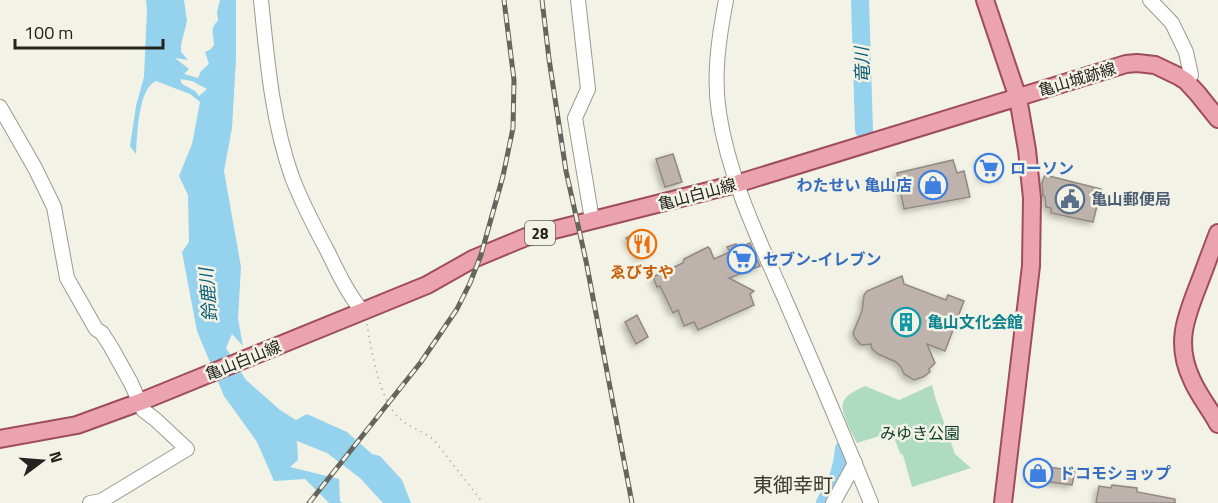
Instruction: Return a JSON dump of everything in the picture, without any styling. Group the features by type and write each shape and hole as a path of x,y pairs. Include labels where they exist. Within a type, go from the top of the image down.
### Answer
{"main road":[{"name":"亀山城跡線","path":"985,0 1018,98 1126,64 1137,63 1167,69 1186,81 1218,119"},
{"name":"亀山白山線","path":"0,439 77,425 143,401 426,285 473,259 526,237 736,184 1018,98"},
{"path":"1003,503 1032,243 1031,182 1018,98"},
{"path":"1218,233 1185,321 1182,344 1191,379 1218,424"}],"street":[{"path":"261,0 273,99 292,176 312,222 360,313"},
{"path":"578,0 588,89 574,118 592,220"},
{"path":"726,0 717,58 717,93 718,111 736,184 840,425 871,503"},
{"path":"1150,0 1172,23 1186,52 1191,75 1186,81"},
{"path":"0,107 35,168 54,207 67,278 96,329 102,333 111,346 143,401 143,410 187,449 101,501 90,503"},
{"path":"833,503 855,464"}],"path":[{"path":"360,313 366,320 382,389 393,409 399,417 434,440 483,503"}],"green space":[{"name":"みゆき公園","path":"932,385 955,454 971,468 912,487 903,455 900,453 892,432 857,443 845,418 843,403 849,395 865,386 899,400"}],"water":[{"name":"鈴鹿川","path":"146,0 184,0 187,21 181,52 188,60 175,58 189,69 184,74 198,78 201,71 209,64 205,52 214,45 213,29 218,21 217,12 220,0 236,0 236,59 232,128 224,171 241,267 238,319 243,346 232,334 226,348 246,380 280,410 296,420 307,414 347,432 372,454 380,456 402,480 411,503 383,503 360,478 327,453 297,441 298,460 290,467 339,479 342,503 329,503 305,479 274,481 257,442 224,396 197,331 182,252 189,242 188,195 179,176 192,144 200,102 190,94 156,81 150,85 142,103 136,154 130,146 136,106 144,77","holes":["180,79 192,81 207,89 199,96 182,84"]}],"building":[{"path":"673,154 682,182 665,187 656,159"},
{"path":"998,157 1000,177 982,179 978,161 980,158"},
{"name":"わたせい 亀山店","path":"953,160 957,173 964,171 970,197 904,209 897,173"},
{"path":"1045,175 1101,189 1093,222 1051,213 1051,208 1046,207 1043,196 1042,183"},
{"path":"644,231 655,249 638,258 626,238"},
{"path":"750,243 760,266 729,278 754,291 750,294 754,305 698,330 694,322 684,326 678,310 673,313 653,277 683,263 684,259 708,247 714,259 730,252 727,247 736,244 738,248"},
{"name":"亀山文化会館","path":"902,276 904,284 946,300 948,295 964,301 945,351 927,344 935,363 929,369 930,372 914,380 904,374 896,362 872,349 871,344 860,344 853,333 867,291"},
{"path":"637,315 648,337 636,344 625,322"},
{"path":"1030,464 1075,471 1072,485 1029,479"},
{"path":"1112,485 1137,488 1137,492 1175,499 1175,503 1096,503 1099,486 1111,488"}],"waterway":[{"name":"竜川","path":"860,0 864,130"},
{"name":"竜川","path":"825,503 838,478 844,449"}],"railway":[{"path":"309,503 421,362 457,309 481,255 503,176 513,128 514,80 504,0"},
{"path":"542,0 566,171 586,261 632,503"}],"place":[{"name":"ローソン","path":"989,168"},
{"name":"わたせい 亀山店","path":"933,185"},
{"name":"亀山郵便局","path":"1070,199"},
{"name":"ゑびすや","path":"642,244"},
{"name":"セブン-イレブン","path":"742,259"},
{"name":"亀山文化会館","path":"906,322"},
{"name":"ドコモショップ","path":"1038,473"}],"district":[{"name":"東御幸町","path":"793,484"}]}
